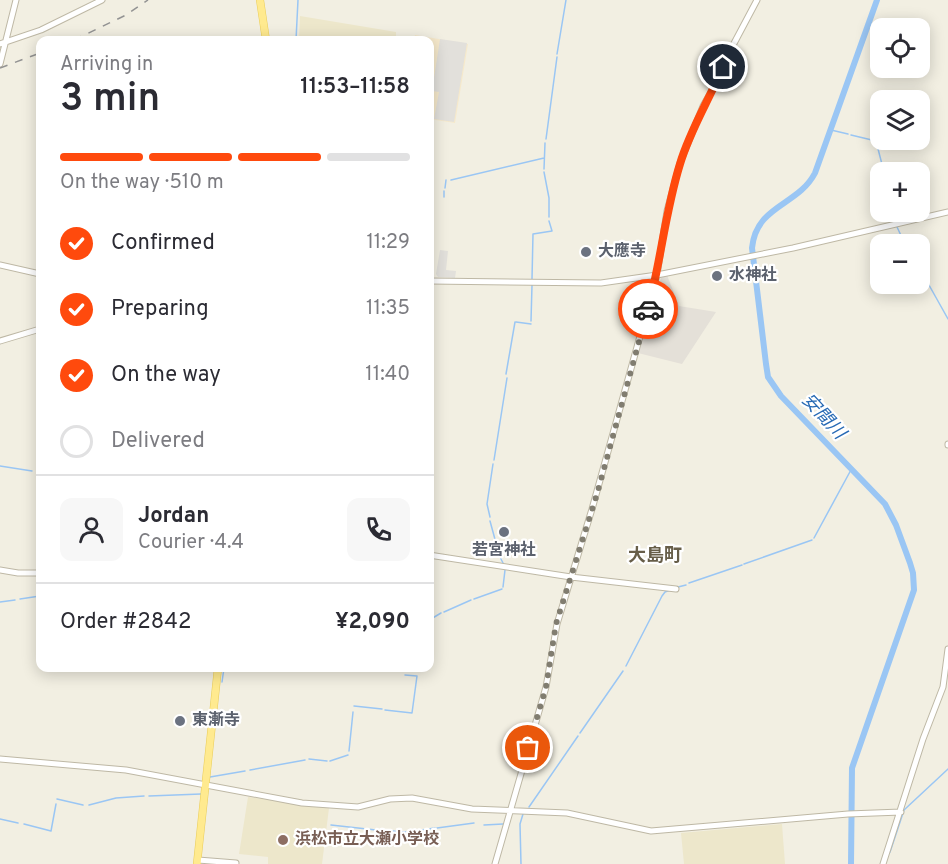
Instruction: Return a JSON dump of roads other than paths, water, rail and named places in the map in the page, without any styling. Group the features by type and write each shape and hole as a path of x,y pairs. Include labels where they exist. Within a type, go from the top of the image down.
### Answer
{"main road":[{"path":"260,0 265,36"},
{"path":"197,862 218,672"}],"street":[{"path":"0,64 3,43 16,0"},
{"path":"3,43 41,30 102,0"},
{"path":"495,864 546,687 556,624 606,461 657,275 667,211 680,163 703,106 716,85 731,49 757,0"},
{"path":"434,281 601,283 752,257 948,212"},
{"path":"0,265 36,272"},
{"path":"0,341 36,330"},
{"path":"434,556 571,577 676,589"},
{"path":"0,570 36,573"},
{"path":"883,864 923,739 943,687 948,649"},
{"path":"0,759 126,770 312,804 358,807 390,799 412,798 472,809 567,813 651,831 848,814 901,812"},
{"path":"197,862 236,863"}],"waterway":[{"path":"296,36 298,0"},
{"path":"557,54 566,0"},
{"name":"安間川","path":"851,864 852,768 914,590 913,573 896,525 885,504 781,396 768,377 752,248 755,234 761,223 769,214 799,193 815,173 877,0"},
{"path":"546,139 557,57"},
{"path":"831,130 848,134"},
{"path":"851,135 870,140"},
{"path":"544,169 545,143"},
{"path":"878,150 881,162"},
{"path":"451,180 544,158"},
{"path":"544,172 549,198 549,217"},
{"path":"445,188 446,180"},
{"path":"444,191 444,197"},
{"path":"532,279 533,234 552,231 549,221"},
{"path":"897,227 900,234"},
{"path":"531,321 532,285"},
{"path":"930,287 948,319"},
{"path":"506,374 515,322"},
{"path":"516,322 531,324"},
{"path":"494,460 507,378"},
{"path":"490,517 487,504 493,464"},
{"path":"0,466 32,471"},
{"path":"814,538 852,468"},
{"path":"490,521 496,543"},
{"path":"744,564 812,540"},
{"path":"496,549 503,563"},
{"path":"689,583 742,565"},
{"path":"503,587 505,570"},
{"path":"678,587 686,585"},
{"path":"474,599 502,589"},
{"path":"626,666 662,596 670,590"},
{"path":"20,599 36,597"},
{"path":"0,602 15,600"},
{"path":"444,612 471,600"},
{"path":"434,617 441,613"},
{"path":"580,733 623,671"},
{"path":"222,682 223,672"},
{"path":"385,710 412,713 417,676 405,675"},
{"path":"354,706 382,709"},
{"path":"349,751 353,712"},
{"path":"529,807 578,736"},
{"path":"330,761 348,755"},
{"path":"309,759 327,761"},
{"path":"250,770 305,760"},
{"path":"890,852 904,810 948,769"},
{"path":"210,777 245,771"},
{"path":"149,796 201,794"},
{"path":"89,805 116,798 144,796"},
{"path":"57,799 83,805"},
{"path":"24,824 51,831 56,804"},
{"path":"521,864 520,824 523,814"},
{"path":"0,819 18,823"},
{"path":"437,828 474,823"},
{"path":"484,825 503,824"},
{"path":"331,825 376,830"},
{"path":"408,832 435,828"},
{"path":"378,830 406,832"}],"railway":[{"path":"82,36 126,15 148,0"},
{"path":"0,68 36,54"}],"place":[{"name":"大應寺","path":"586,252"},
{"name":"水神社","path":"717,276"},
{"name":"若宮神社","path":"504,532"},
{"name":"東漸寺","path":"180,721"},
{"name":"浜松市立大瀬小学校","path":"283,840"}],"district":[{"name":"大島町","path":"655,556"}]}
